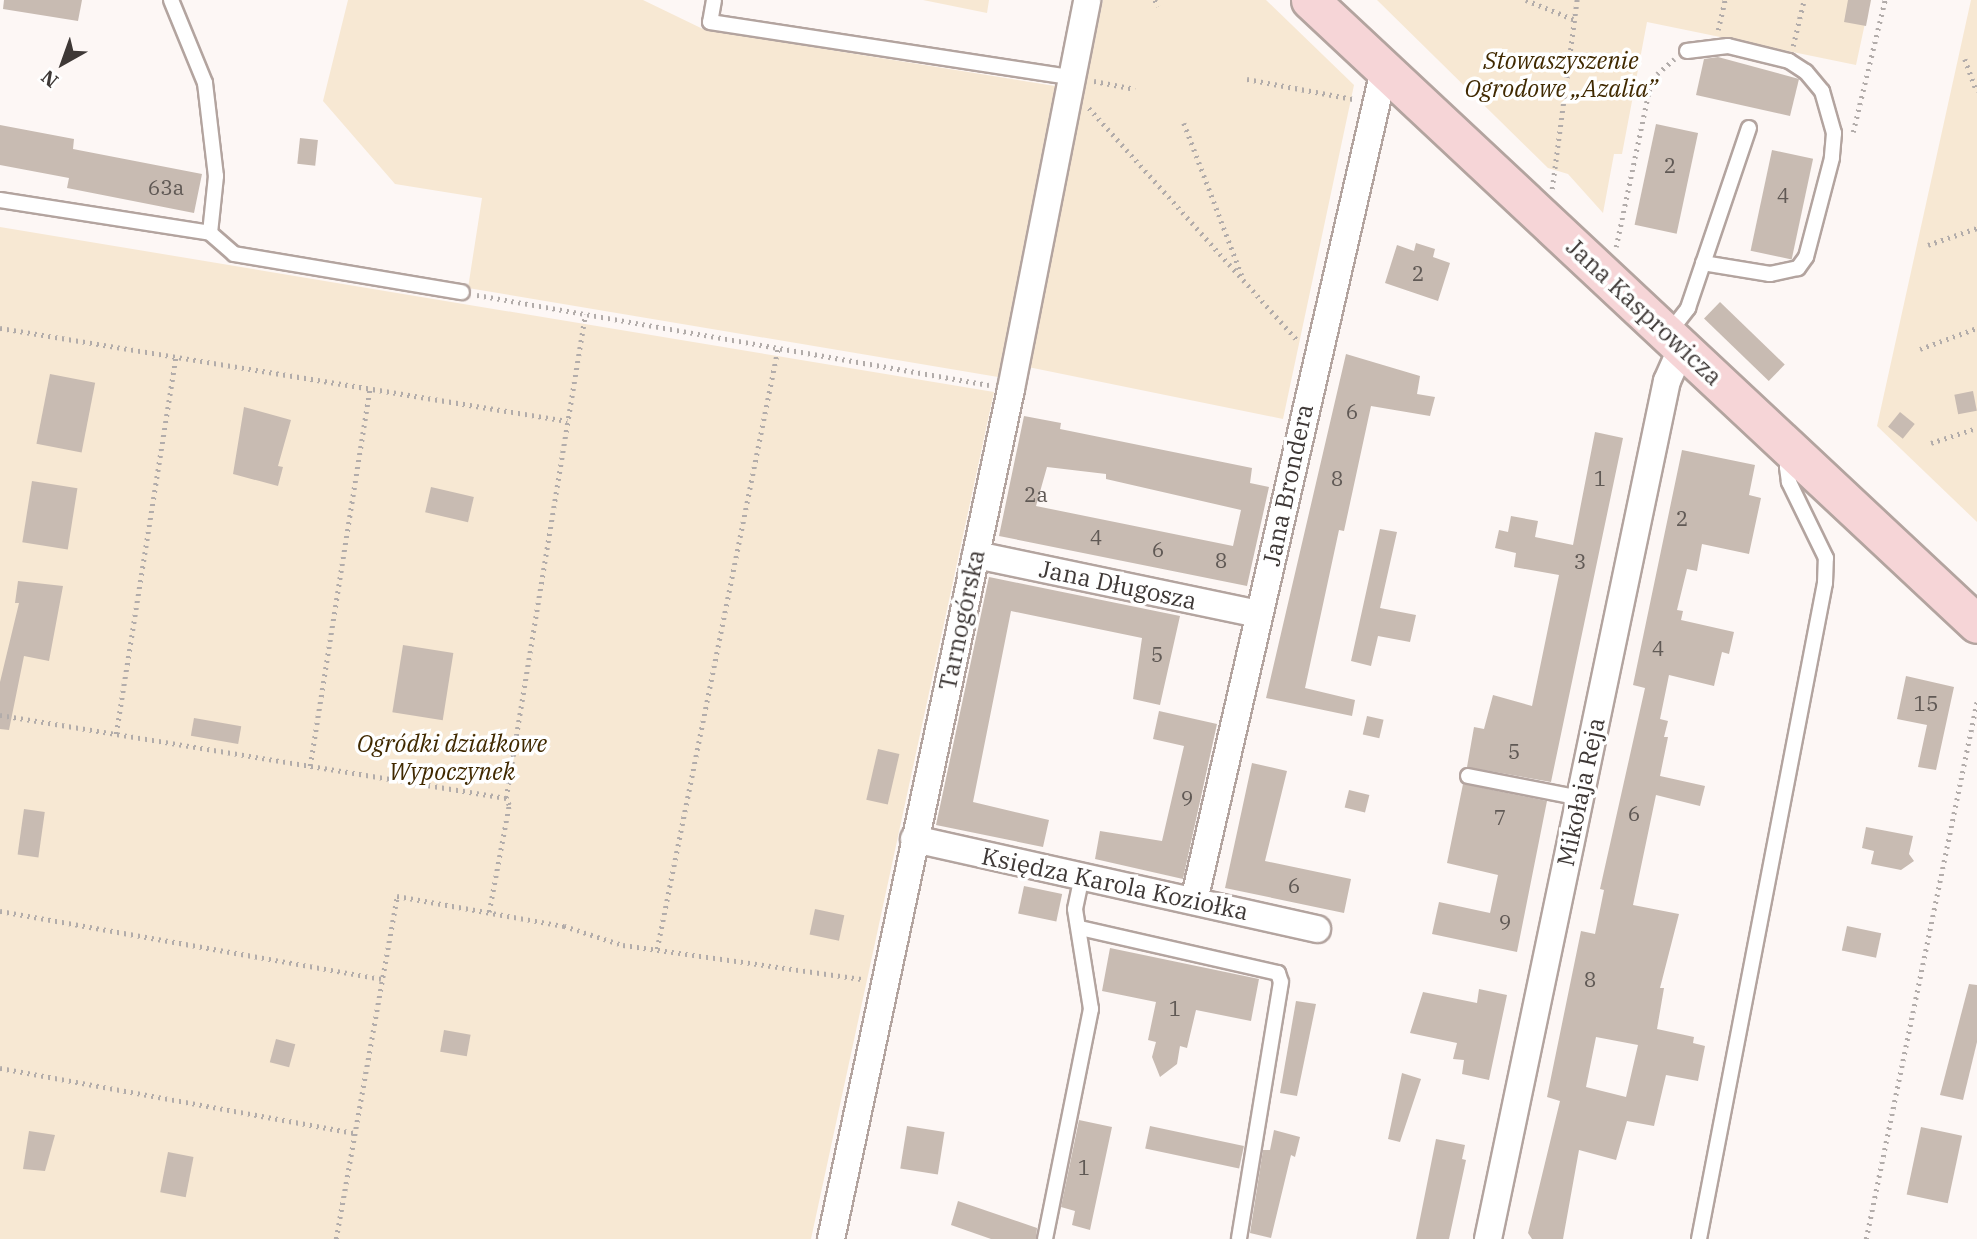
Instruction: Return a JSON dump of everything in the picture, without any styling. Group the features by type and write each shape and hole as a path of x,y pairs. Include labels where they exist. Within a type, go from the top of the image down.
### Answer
{"street":[{"name":"Tarnogórska","path":"831,1239 1011,389 1087,0"},
{"name":"Jana Kasprowicza","path":"1310,0 1380,86 1535,210 1977,624"},
{"name":"Jana Brondera","path":"1194,901 1315,360 1380,86"},
{"name":"Mikołaja Reja","path":"1488,1239 1675,341"},
{"name":"Jana Długosza","path":"976,555 1259,614"},
{"name":"Księdza Karola Koziołka","path":"914,839 1317,929"}],"lane":[{"path":"171,0 205,83 216,176 210,233"},
{"path":"714,0 710,22 1070,82"},
{"path":"1687,51 1715,45 1790,61 1806,72 1826,100 1835,133 1832,158 1806,257 1798,268 1770,274 1703,263"},
{"path":"1675,341 1749,128"},
{"path":"0,200 210,233 234,254 462,292"},
{"path":"1699,1239 1825,583 1826,558 1789,482 1787,467 1793,452"},
{"path":"1468,776 1580,798"},
{"path":"1045,1239 1091,1009 1075,909 1082,877"},
{"path":"1080,928 1278,973 1281,982 1239,1239"}],"path":[{"path":"1156,0 1158,6"},
{"path":"1526,0 1573,19"},
{"path":"1535,210 1554,187 1558,171 1577,0"},
{"path":"1715,45 1725,0"},
{"path":"1790,61 1804,0"},
{"path":"1832,158 1847,152 1885,0"},
{"path":"1599,270 1616,246 1649,91 1668,62 1687,51"},
{"path":"1965,59 1977,92"},
{"path":"1247,79 1380,86"},
{"path":"1070,82 1135,89"},
{"path":"1070,82 1315,360"},
{"path":"1184,123 1244,279"},
{"path":"1928,245 1977,228"},
{"path":"462,292 1011,389"},
{"path":"489,912 509,805 506,798 585,314"},
{"path":"0,328 567,421"},
{"path":"1920,348 1977,328"},
{"path":"657,949 778,348"},
{"path":"116,734 176,357"},
{"path":"310,766 370,389"},
{"path":"1931,443 1977,428"},
{"path":"1866,1239 1977,702"},
{"path":"0,715 506,798"},
{"path":"337,1239 353,1132 397,896 489,912 657,949 884,983"},
{"path":"0,911 381,979"},
{"path":"0,1068 353,1132"}],"green space":[{"path":"348,0 643,0 705,30 1055,86 998,377 468,288 482,198 395,184 323,101"},
{"path":"923,0 989,0 987,13"},
{"path":"1103,0 1266,0 1354,85 1283,419 1028,367"},
{"name":"Stowaszyszenie Ogrodowe „Azalia”","path":"1377,0 1870,0 1856,65 1647,22 1622,154 1614,154 1603,213 1568,174 1548,168"},
{"path":"1971,0 1977,0 1977,522 1877,426"},
{"name":"Ogródki działkowe Wypoczynek","path":"0,227 994,392 811,1239 0,1239"}],"building":[{"path":"4,0 82,0 78,21 3,9"},
{"path":"1848,0 1871,0 1866,26 1844,22"},
{"path":"1718,57 1799,79 1790,116 1696,95 1704,59"},
{"path":"1656,124 1698,133 1677,234 1635,225"},
{"path":"0,125 74,139 73,149 202,174 194,213 67,188 69,178 0,165"},
{"path":"300,138 318,140 315,166 297,164"},
{"path":"1772,150 1813,159 1792,259 1751,251"},
{"path":"1416,243 1435,249 1433,257 1450,263 1438,301 1385,283 1397,245 1414,251"},
{"path":"1720,302 1785,365 1769,381 1704,319"},
{"path":"1346,354 1420,376 1417,394 1435,397 1430,416 1371,406 1344,531 1339,530 1305,688 1355,700 1352,716 1266,698"},
{"path":"50,374 95,383 82,452 36,444"},
{"path":"1973,391 1977,411 1958,414 1954,395"},
{"path":"244,407 291,420 278,466 283,467 278,486 233,474"},
{"path":"1900,412 1915,424 1903,439 1888,427"},
{"path":"1024,416 1061,423 1060,429 1252,468 1250,483 1269,487 1247,586 999,536","holes":["1047,467 1106,474 1106,479 1241,510 1233,546 1036,506"]},
{"path":"1595,432 1623,438 1551,782 1467,767 1474,727 1484,729 1493,695 1532,706 1559,575 1514,567 1516,553 1495,548 1499,530 1508,532 1511,516 1538,521 1535,537 1573,545"},
{"path":"1682,450 1755,465 1749,495 1761,498 1749,554 1702,544 1697,571 1687,569 1677,610 1683,611 1681,620 1734,632 1729,654 1722,652 1714,686 1669,675 1660,719 1668,721 1664,737 1668,737 1660,776 1705,786 1700,806 1656,795 1633,905 1679,914 1660,988 1664,988 1657,1029 1694,1037 1693,1043 1705,1046 1698,1081 1666,1075 1654,1126 1627,1121 1616,1160 1579,1150 1563,1239 1532,1239 1528,1233 1560,1101 1547,1097 1581,931 1595,934 1604,890 1600,889 1645,688 1633,685","holes":["1596,1037 1638,1045 1626,1097 1586,1087"]},
{"path":"32,481 77,488 68,549 22,542"},
{"path":"431,487 474,497 468,522 425,512"},
{"path":"1380,529 1397,532 1380,608 1416,615 1410,642 1378,636 1371,666 1351,661"},
{"path":"989,577 1180,616 1160,705 1133,699 1142,638 1011,611 973,802 1049,820 1043,847 936,825"},
{"path":"18,581 63,586 49,661 24,656 9,730 0,729 0,682 19,603 15,603"},
{"path":"403,645 453,653 443,720 392,712"},
{"path":"1906,676 1954,687 1936,770 1918,767 1927,725 1897,719"},
{"path":"1159,711 1217,724 1183,879 1095,859 1100,831 1162,841 1184,746 1153,739"},
{"path":"1367,716 1384,720 1379,738 1363,735"},
{"path":"194,718 241,726 238,744 191,736"},
{"path":"878,749 899,754 888,805 866,800"},
{"path":"1252,763 1287,771 1265,861 1351,879 1344,913 1225,888"},
{"path":"1463,784 1547,801 1517,952 1432,934 1439,902 1490,913 1498,875 1447,863"},
{"path":"1349,790 1369,795 1365,813 1345,807"},
{"path":"24,809 45,812 38,857 18,855"},
{"path":"1866,827 1913,836 1909,854 1914,861 1901,870 1871,864 1874,851 1862,848"},
{"path":"1024,886 1062,894 1056,921 1018,913"},
{"path":"815,909 844,915 839,941 810,934"},
{"path":"1847,926 1881,933 1876,958 1842,950"},
{"path":"1110,948 1259,979 1251,1021 1196,1010 1187,1048 1180,1046 1177,1064 1160,1077 1152,1057 1156,1042 1148,1040 1156,1002 1102,991"},
{"path":"1969,984 1977,985 1977,1042 1963,1100 1940,1095"},
{"path":"1479,989 1507,995 1489,1080 1462,1074 1464,1060 1453,1059 1457,1043 1410,1033 1423,992 1477,1003"},
{"path":"1296,1001 1316,1004 1297,1096 1280,1093"},
{"path":"444,1030 471,1035 467,1056 440,1052"},
{"path":"276,1039 295,1044 289,1067 270,1062"},
{"path":"1402,1073 1421,1079 1400,1142 1388,1139"},
{"path":"1079,1120 1112,1127 1090,1230 1072,1225 1075,1211 1061,1207"},
{"path":"907,1126 945,1132 938,1174 900,1168"},
{"path":"1150,1126 1244,1146 1239,1168 1145,1148"},
{"path":"1921,1127 1962,1136 1948,1203 1907,1194"},
{"path":"1274,1130 1300,1137 1295,1157 1291,1155 1271,1238 1250,1233 1263,1150 1270,1150"},
{"path":"29,1131 55,1135 45,1171 23,1169"},
{"path":"1436,1139 1465,1145 1462,1159 1466,1160 1449,1239 1416,1239"},
{"path":"168,1152 194,1157 186,1197 160,1192"},
{"path":"958,1201 1037,1228 1036,1239 991,1239 951,1225"}]}
